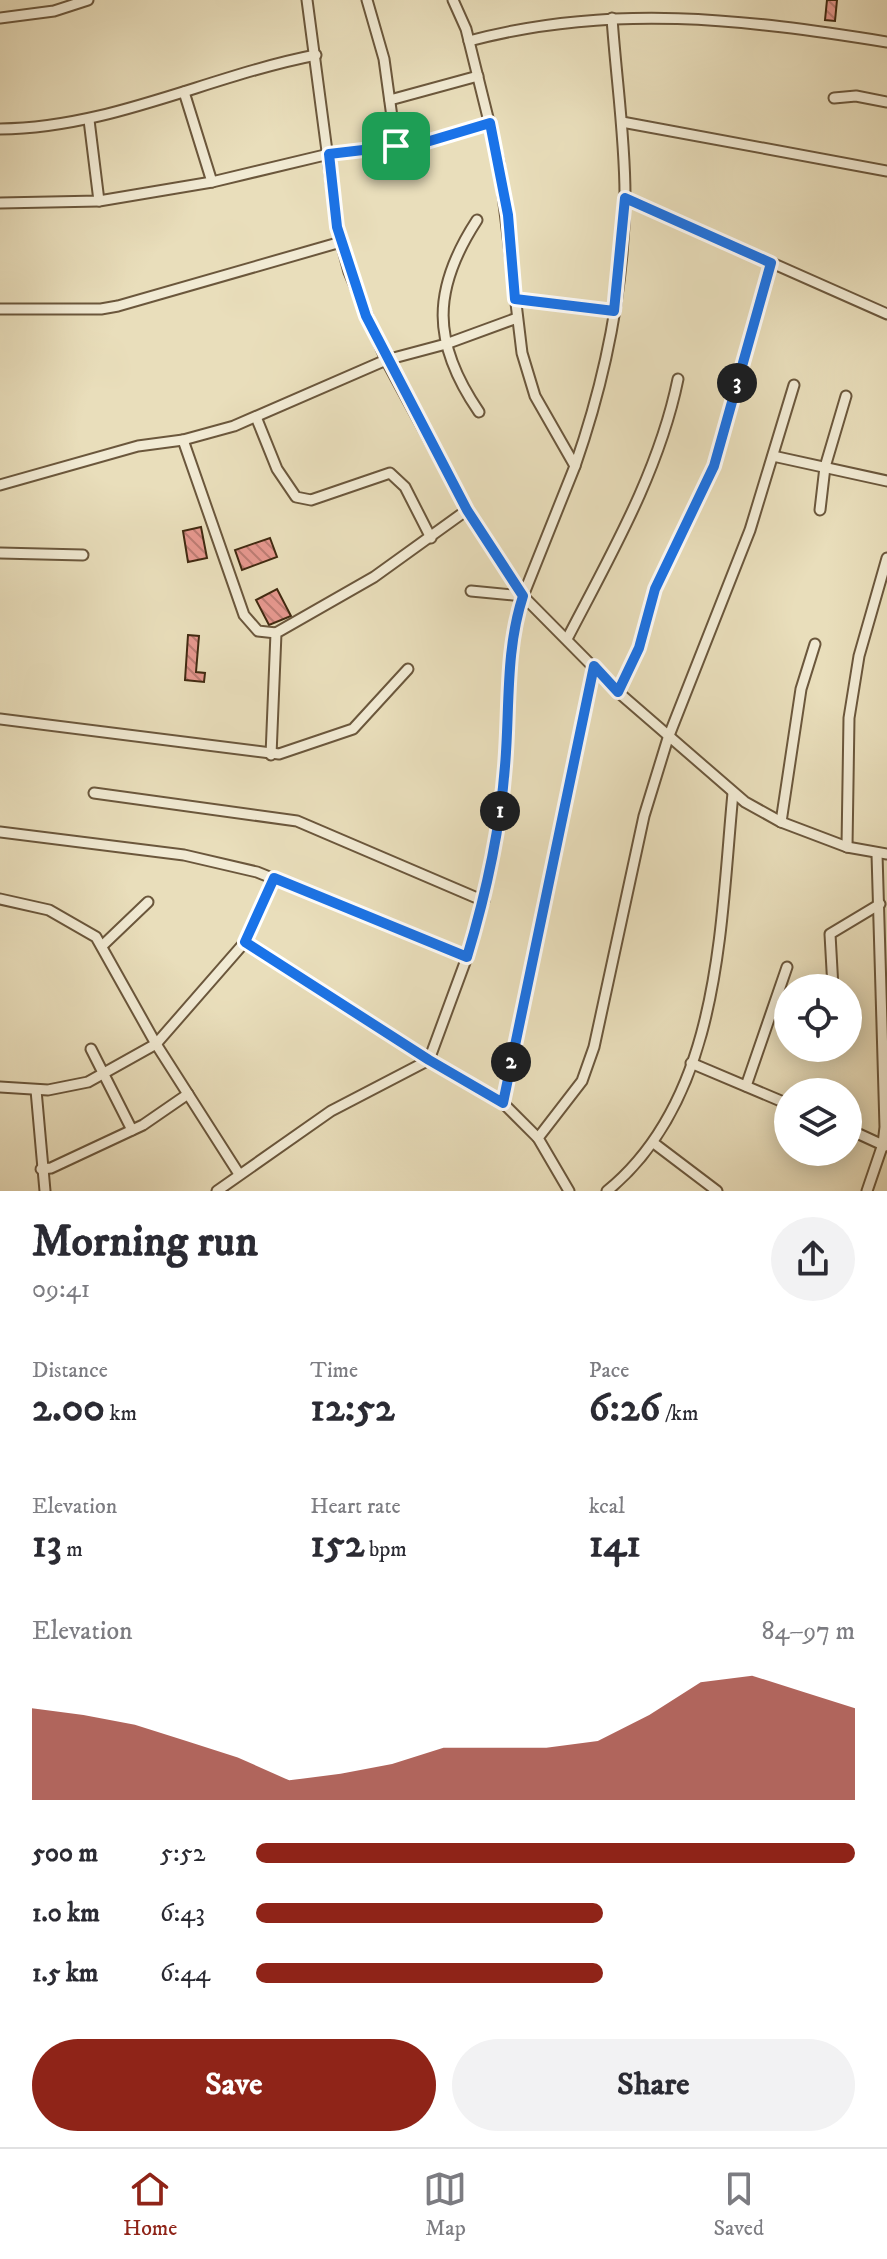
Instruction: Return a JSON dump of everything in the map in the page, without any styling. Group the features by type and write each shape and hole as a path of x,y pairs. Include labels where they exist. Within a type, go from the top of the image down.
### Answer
{"street":[{"path":"0,18 54,11 88,0"},
{"path":"307,0 341,242 355,286 386,360 467,510 523,596 618,692 733,793 781,822 847,847 882,854 880,904 885,1146 867,1191"},
{"path":"367,0 384,59 396,146"},
{"path":"453,0 469,41 490,123 508,215 517,318 535,396 575,466"},
{"path":"469,41 523,27 612,18 726,20 887,42"},
{"path":"217,1191 331,1111 429,1060 467,957 484,901 499,827 514,634 523,596 590,423 614,311 625,198 622,122 612,18"},
{"path":"0,129 45,128 89,120 261,66 316,55"},
{"path":"390,100 478,76"},
{"path":"184,92 212,182"},
{"path":"834,98 856,96 887,102"},
{"path":"89,120 99,201"},
{"path":"622,122 887,171"},
{"path":"0,203 99,201 212,182 329,154 423,143 490,123"},
{"path":"625,198 887,314"},
{"path":"477,220 461,244 441,300 441,327 479,412"},
{"path":"0,309 109,308 341,242"},
{"path":"618,692 639,648 655,589 714,466 771,263"},
{"path":"515,299 614,311"},
{"path":"0,485 138,446 183,440 256,417 386,360 446,344 517,318"},
{"path":"567,639 626,525 670,420 678,379"},
{"path":"538,1138 582,1081 594,1047 644,816 668,738 750,530 794,385"},
{"path":"820,510 825,467 846,396"},
{"path":"256,417 277,469 296,497 311,500 390,473 405,487 431,538"},
{"path":"183,440 244,615 258,631 276,633 374,577 467,510"},
{"path":"773,456 887,481"},
{"path":"0,553 83,555"},
{"path":"847,847 849,718 859,656 887,558"},
{"path":"471,591 523,596"},
{"path":"271,755 276,633"},
{"path":"781,822 801,689 815,644"},
{"path":"503,1103 594,666"},
{"path":"0,719 271,755 340,737 353,729 408,669"},
{"path":"94,793 297,821 484,901"},
{"path":"607,1191 655,1144 707,1019 715,978 733,793"},
{"path":"0,832 184,855 274,878 467,957"},
{"path":"0,1087 36,1090 88,1082 156,1044 245,942 274,878"},
{"path":"0,899 49,910 96,937 156,1044 239,1174"},
{"path":"102,946 148,902"},
{"path":"832,974 830,934 880,904"},
{"path":"245,942 429,1060 503,1103 538,1138 569,1191"},
{"path":"746,1086 787,967"},
{"path":"91,1049 132,1130"},
{"path":"691,1063 774,1098"},
{"path":"36,1090 45,1191"},
{"path":"41,1169 51,1168 132,1130 188,1094"},
{"path":"862,1135 885,1146"},
{"path":"655,1144 717,1191"}],"building":[{"path":"827,0 837,0 835,21 825,20"},
{"path":"201,527 207,558 188,562 183,531"},
{"path":"270,538 277,557 242,570 235,550"},
{"path":"277,589 291,616 269,625 256,600"},
{"path":"188,635 199,636 196,672 205,673 204,682 185,680"}],"route":[{"path":"490,123 508,215 515,299 614,311 625,198 771,263 714,466 699,503 655,589 639,648 618,692 594,666 503,1103 429,1060 245,942 274,878 467,957 484,901 499,827 514,634 523,596 467,510 386,360 349,272 337,227 329,154 396,146 423,143 490,123"}]}
